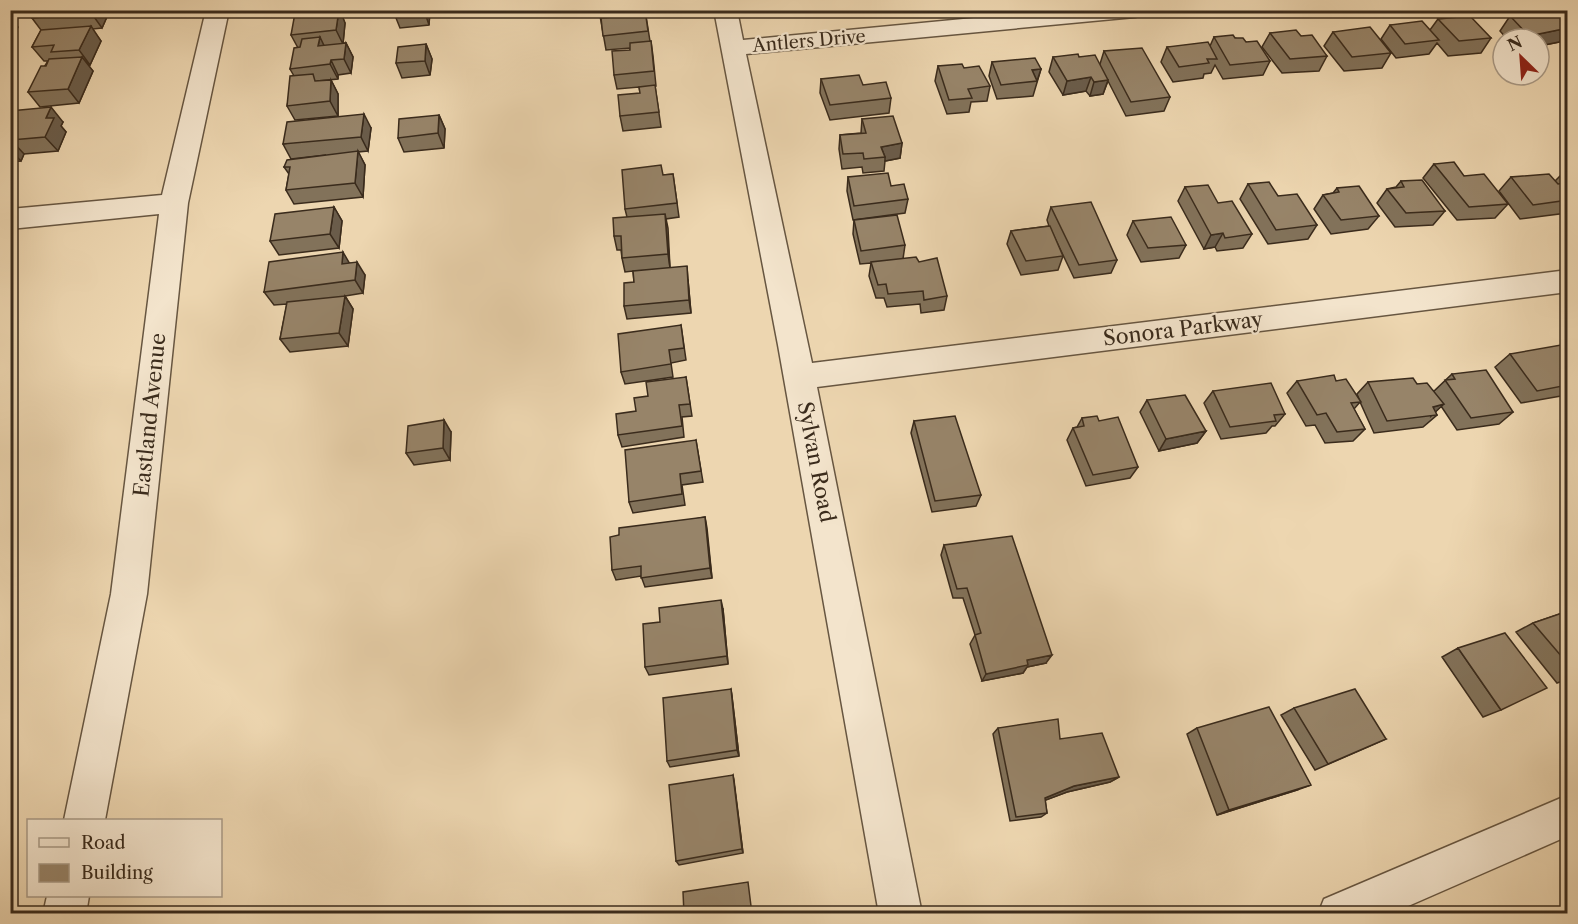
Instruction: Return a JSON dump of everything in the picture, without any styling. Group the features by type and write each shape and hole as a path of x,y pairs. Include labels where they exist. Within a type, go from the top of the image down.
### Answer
{"street":[{"name":"Eastland Avenue","path":"84,819 129,594 174,203 218,10"},
{"name":"Sylvan Road","path":"725,10 800,377 902,914"},
{"name":"Antlers Drive","path":"732,48 1135,10"},
{"path":"10,219 174,203"},
{"name":"Sonora Parkway","path":"800,377 1568,281"},
{"path":"1339,914 1568,815"},
{"path":"64,914 68,897"}],"building":[{"path":"36,10 93,10 92,14 32,18"},
{"path":"303,10 339,10 336,30 291,35 295,13 302,13"},
{"path":"395,10 420,10 394,13"},
{"path":"645,10 648,31 603,36 601,18 613,17 613,13"},
{"path":"1555,11 1568,24 1568,28 1551,31 1551,27 1520,27 1510,16 1524,15 1522,12"},
{"path":"1470,16 1491,38 1459,41 1438,19"},
{"path":"1422,21 1439,40 1405,44 1390,25"},
{"path":"91,26 79,50 51,52 54,45 32,47 41,30"},
{"path":"1370,27 1391,53 1352,57 1333,32"},
{"path":"1296,30 1301,36 1312,35 1327,56 1290,59 1270,33"},
{"path":"1233,35 1235,38 1243,38 1246,42 1257,41 1270,61 1230,65 1214,37"},
{"path":"320,37 318,46 346,43 344,59 331,60 330,64 290,69 294,48 300,47 302,39"},
{"path":"651,41 654,71 614,75 612,51 630,50 630,43"},
{"path":"1208,42 1217,59 1207,59 1209,63 1179,67 1167,47"},
{"path":"426,44 425,61 396,63 398,47"},
{"path":"1142,48 1170,97 1131,102 1104,51"},
{"path":"1078,54 1079,57 1095,55 1108,80 1094,82 1091,77 1067,81 1053,57"},
{"path":"82,57 68,89 28,92 41,66 46,66 49,59"},
{"path":"1035,58 1041,69 1032,70 1037,81 1001,85 992,62"},
{"path":"962,64 964,68 979,66 990,86 968,89 972,98 949,100 938,66"},
{"path":"313,74 315,81 331,80 330,101 287,106 290,76"},
{"path":"859,75 863,85 886,82 891,98 830,105 821,79"},
{"path":"655,85 659,112 620,116 618,95 640,93 639,87"},
{"path":"51,107 46,118 54,118 45,137 10,141 10,111"},
{"path":"364,114 361,137 283,144 287,122"},
{"path":"439,115 438,133 398,138 399,119"},
{"path":"893,116 902,143 881,147 885,157 864,159 863,153 843,154 840,135 866,133 862,119"},
{"path":"358,151 355,183 286,190 290,167 284,167 287,160"},
{"path":"1454,162 1464,176 1484,174 1508,204 1469,207 1434,164"},
{"path":"661,165 663,175 673,174 677,203 625,209 622,170"},
{"path":"888,173 891,186 904,184 908,199 854,206 848,177"},
{"path":"1549,174 1558,184 1568,184 1568,200 1533,205 1511,177"},
{"path":"1422,180 1445,211 1406,213 1387,189 1404,187 1401,181"},
{"path":"1269,182 1278,196 1297,194 1317,225 1276,230 1248,184"},
{"path":"1208,185 1218,203 1232,201 1252,234 1225,238 1223,233 1211,235 1185,187"},
{"path":"1359,186 1379,216 1341,220 1323,195 1339,192 1337,188"},
{"path":"1091,202 1117,260 1079,265 1051,207"},
{"path":"334,207 330,234 270,241 275,214"},
{"path":"665,214 668,254 622,258 621,236 614,236 613,218"},
{"path":"897,215 905,245 861,251 854,220"},
{"path":"1171,217 1186,245 1148,248 1133,221"},
{"path":"1050,226 1063,256 1026,261 1011,231"},
{"path":"343,252 342,264 357,262 355,280 264,292 269,262"},
{"path":"916,257 919,262 937,258 947,296 924,300 923,291 888,294 886,284 878,285 871,262"},
{"path":"687,266 689,300 624,306 624,283 634,282 633,271"},
{"path":"345,296 339,333 280,339 287,302"},
{"path":"681,325 684,348 669,350 671,364 621,372 618,334"},
{"path":"1561,345 1568,352 1568,385 1537,391 1510,354"},
{"path":"1486,370 1513,412 1471,418 1445,380 1455,379 1452,374"},
{"path":"1334,375 1336,381 1346,379 1361,402 1351,403 1365,429 1337,432 1326,413 1317,415 1297,381"},
{"path":"686,377 690,404 679,405 682,426 618,435 616,414 636,411 634,398 648,396 646,382"},
{"path":"1413,378 1417,384 1427,383 1444,404 1433,407 1437,415 1387,421 1368,382"},
{"path":"1271,383 1285,414 1274,415 1276,421 1230,427 1213,391"},
{"path":"1185,395 1206,431 1166,439 1147,400"},
{"path":"955,416 981,495 935,501 914,421"},
{"path":"1097,416 1099,421 1118,417 1138,467 1093,475 1073,428 1084,426 1082,418"},
{"path":"444,420 443,448 406,453 408,426"},
{"path":"696,440 701,471 680,474 682,494 629,502 625,450"},
{"path":"705,517 710,568 641,578 641,566 612,570 610,537 619,535 619,528"},
{"path":"1012,536 1052,655 1027,660 1028,665 986,674 975,635 981,633 967,588 957,589 944,545"},
{"path":"721,600 727,656 645,667 643,624 660,622 659,608"},
{"path":"1568,611 1568,664 1533,623"},
{"path":"1505,633 1547,688 1501,710 1458,648"},
{"path":"731,689 737,750 667,761 663,698"},
{"path":"1355,689 1386,739 1328,764 1294,708"},
{"path":"1269,707 1311,785 1229,810 1197,728"},
{"path":"1058,719 1060,739 1102,733 1119,777 1074,786 1045,798 1047,813 1016,817 998,728"},
{"path":"733,775 742,849 676,861 669,785"},
{"path":"748,882 752,914 684,914 683,892"}]}
